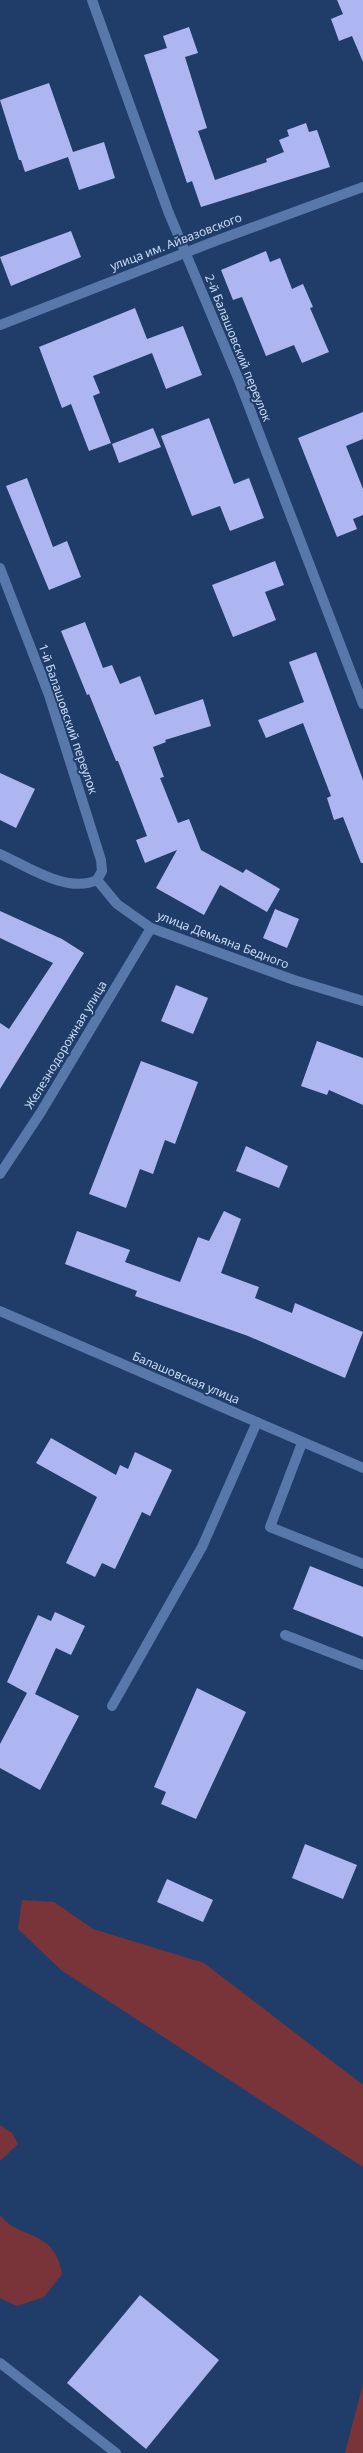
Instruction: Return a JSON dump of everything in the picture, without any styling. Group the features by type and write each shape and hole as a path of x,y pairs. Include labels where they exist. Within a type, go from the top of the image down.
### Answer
{"street":[{"name":"2-й Балашовский переулок","path":"92,0 185,252 238,378 363,704"},
{"name":"улица им. Айвазовского","path":"0,324 185,252 363,187"},
{"name":"1-й Балашовский переулок","path":"0,568 49,695 94,840 102,871 97,880"},
{"path":"0,854 56,879 80,885 97,880"},
{"name":"улица Демьяна Бедного","path":"97,880 117,904 151,928 294,980 363,1001"},
{"name":"Железнодорожная улица","path":"0,1174 41,1112 151,928"},
{"name":"Балашовская улица","path":"0,1311 258,1422 302,1443 363,1468"},
{"path":"112,1706 202,1547 258,1422"},
{"path":"302,1443 270,1527 363,1564"},
{"path":"285,1634 363,1665"},
{"path":"0,2363 116,2453"}],"shaded area":[{"path":"22,1900 54,1902 93,1929 204,1963 363,2085 363,2167 61,1970 18,1929"},
{"path":"0,2125 12,2133 18,2144 0,2161"},
{"path":"0,2215 16,2228 44,2242 52,2249 58,2259 62,2274 44,2297 17,2306 0,2298"},
{"path":"363,2385 363,2453 345,2453 362,2388"}],"building":[{"path":"337,0 363,0 363,62 352,36 339,41 331,19 343,14"},
{"path":"189,27 198,53 185,57 207,128 198,131 215,180 267,162 266,159 284,152 279,140 289,136 287,130 306,123 309,132 317,130 330,167 201,207 192,181 187,183 144,55 167,48 163,36"},
{"path":"49,83 73,152 104,142 115,178 79,190 68,157 25,172 21,160 19,160 0,100"},
{"path":"71,231 81,257 11,286 0,257"},
{"path":"266,251 270,262 280,258 292,289 303,284 313,307 310,308 329,352 302,363 294,345 266,356 242,297 233,300 221,270"},
{"path":"135,308 147,339 183,326 202,375 166,389 152,353 93,376 100,393 93,396 111,443 89,451 71,404 62,408 39,347"},
{"path":"363,412 363,439 346,446 363,489 363,515 353,519 357,529 337,537 298,438"},
{"path":"209,418 234,484 249,478 264,518 230,531 220,506 192,516 161,436"},
{"path":"153,428 161,447 119,463 112,444"},
{"path":"27,478 53,547 67,541 81,577 49,590 6,486"},
{"path":"275,561 284,585 265,592 276,620 233,637 212,585"},
{"path":"85,622 103,668 112,665 120,684 140,676 155,715 203,699 211,726 165,740 166,742 153,747 164,777 160,778 178,823 189,819 201,850 243,873 246,869 280,889 267,912 220,885 204,915 156,888 177,850 145,863 136,840 147,836 118,761 116,761 89,694 87,695 61,631"},
{"path":"316,652 363,780 363,863 361,863 343,817 334,820 327,798 331,796 303,723 266,738 258,720 304,702 289,662"},
{"path":"0,773 35,789 16,828 0,820"},
{"path":"275,909 299,919 287,948 263,938"},
{"path":"0,911 62,939 84,953 0,1089 0,1023 9,1029 53,963 0,938"},
{"path":"176,985 208,998 193,1034 161,1021"},
{"path":"317,1041 363,1058 363,1105 329,1090 327,1095 301,1086"},
{"path":"141,1061 198,1082 175,1144 165,1140 153,1174 140,1169 126,1208 89,1194"},
{"path":"246,1146 288,1166 279,1188 236,1171"},
{"path":"224,1211 241,1219 221,1273 259,1287 255,1298 292,1313 295,1303 363,1332 345,1378 248,1336 135,1296 137,1291 65,1264 77,1231 130,1250 125,1262 180,1282 198,1237 209,1241"},
{"path":"51,1438 116,1475 120,1465 128,1469 135,1452 172,1470 150,1516 142,1512 115,1569 102,1563 95,1577 66,1563 97,1497 36,1463"},
{"path":"310,1566 363,1587 363,1637 293,1609"},
{"path":"55,1612 85,1626 71,1655 56,1648 35,1694 79,1716 40,1790 0,1768 0,1744 27,1693 7,1682 38,1615 51,1621"},
{"path":"197,1688 246,1712 196,1819 161,1804 166,1792 154,1787"},
{"path":"305,1844 357,1865 343,1899 292,1878"},
{"path":"167,1879 213,1900 203,1922 157,1902"},
{"path":"140,2295 219,2360 146,2449 67,2383"}]}
